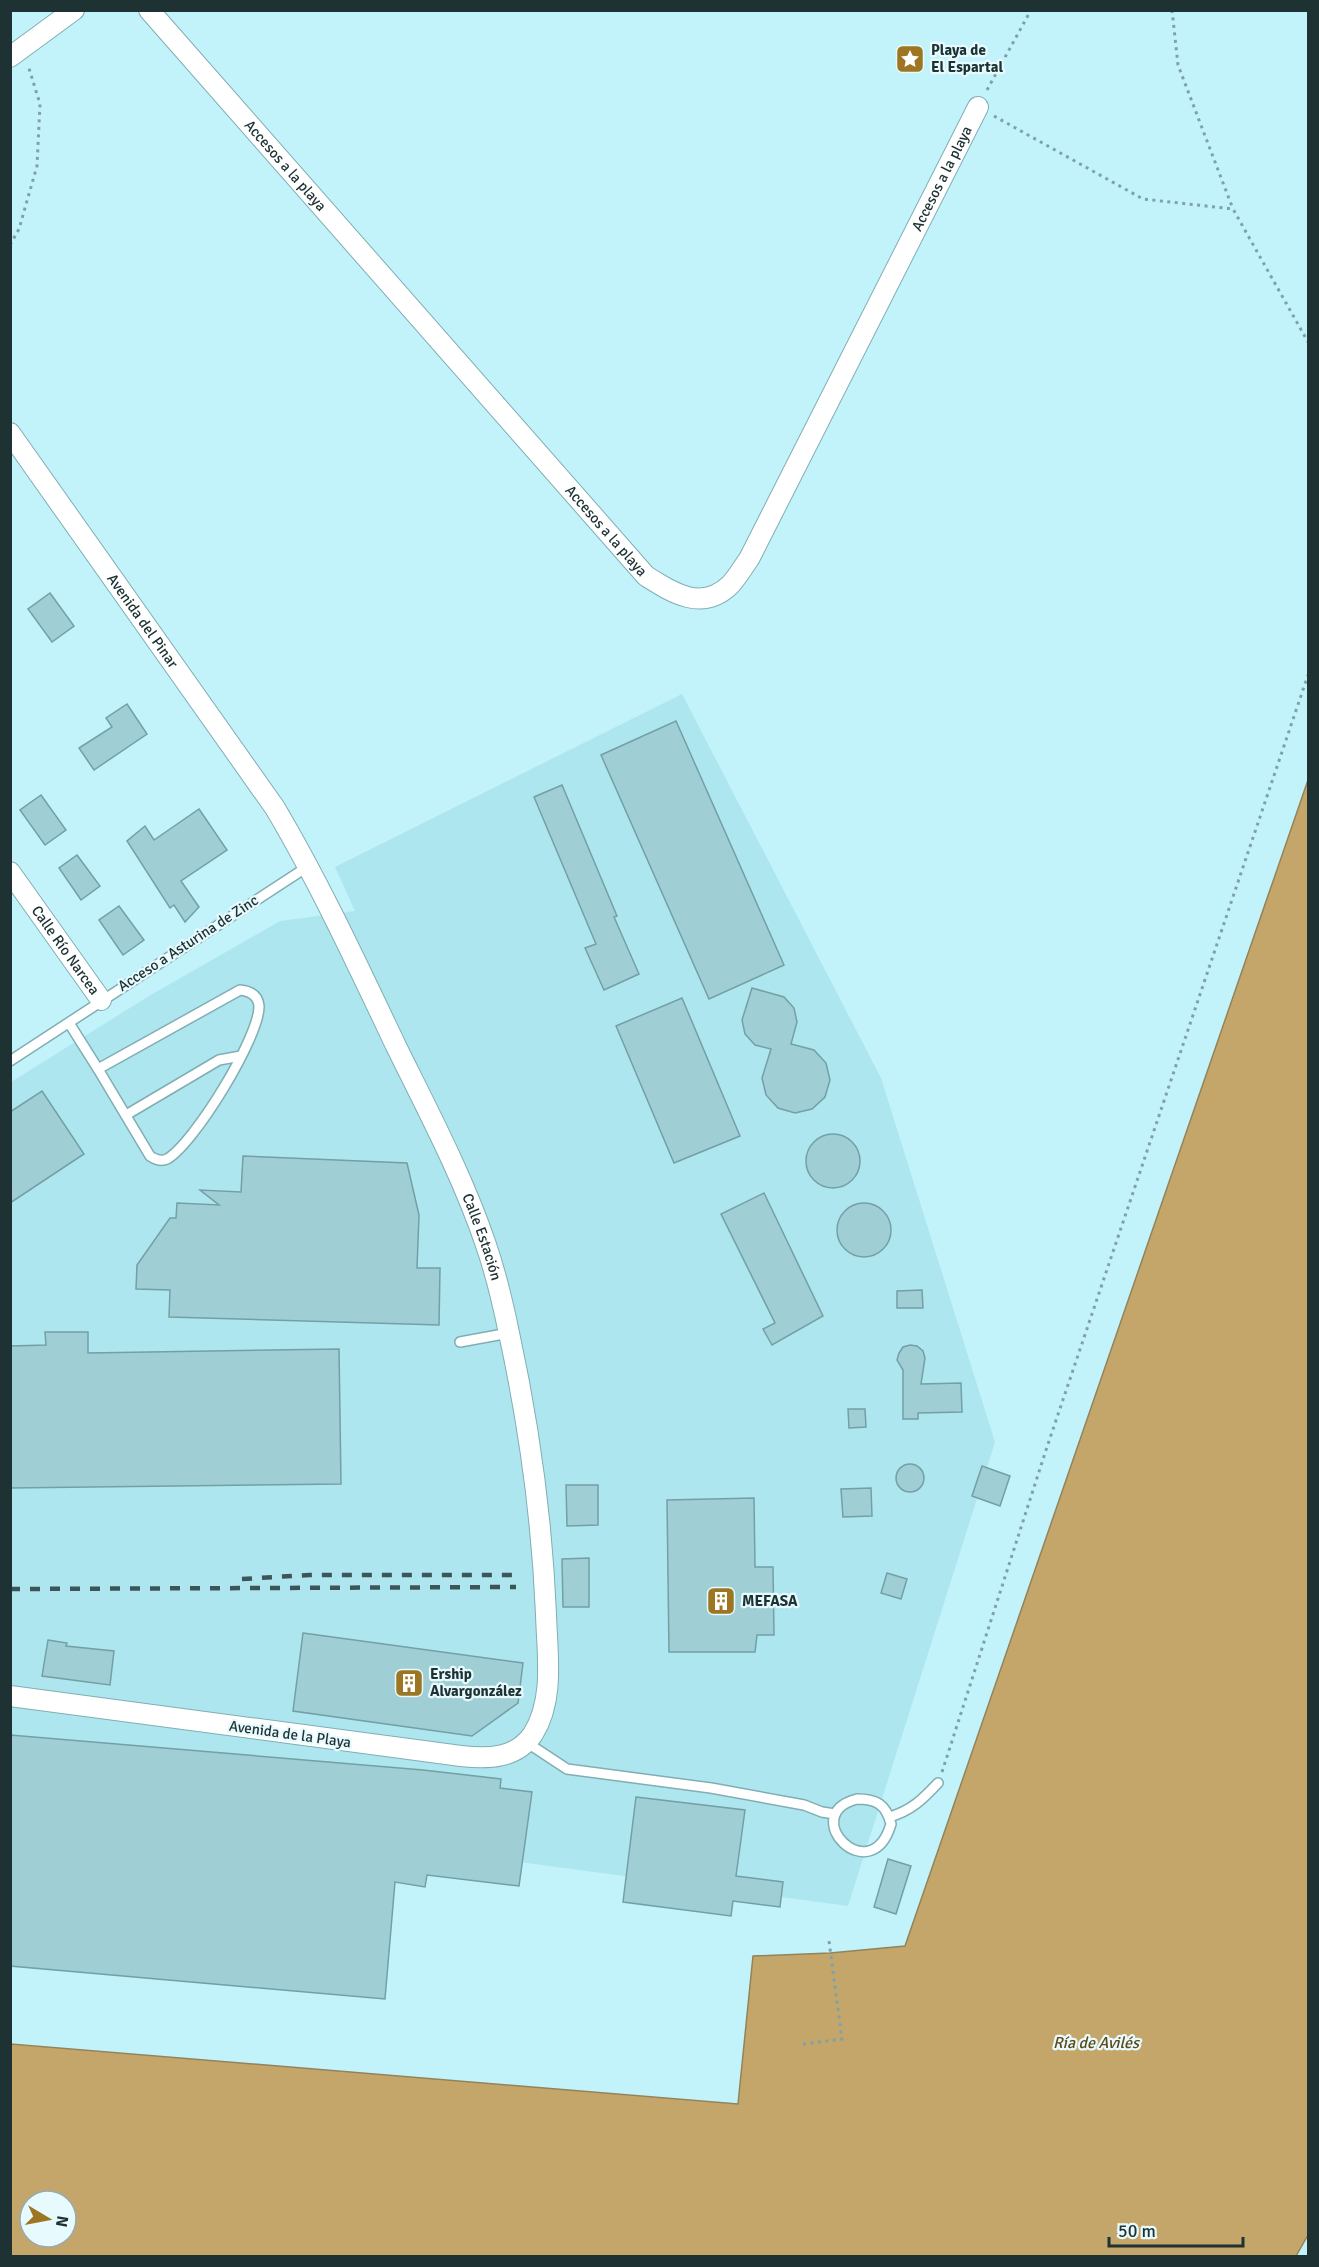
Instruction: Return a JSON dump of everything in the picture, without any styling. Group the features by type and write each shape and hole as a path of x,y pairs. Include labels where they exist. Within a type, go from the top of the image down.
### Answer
{"street":[{"path":"15,54 74,10"},
{"name":"Accesos a la playa","path":"149,10 646,576 669,591 699,600 715,595 729,585 749,559 978,107"},
{"name":"Avenida del Pinar","path":"10,433 275,808"},
{"name":"Calle Estación","path":"275,808 350,950 434,1123 486,1243 497,1279 529,1433 544,1574 548,1673 545,1706"},
{"name":"Calle Río Narcea","path":"10,872 101,1000"},
{"name":"Avenida de la Playa","path":"10,1696 478,1758 501,1757 517,1749 526,1742 540,1720 545,1706"}],"lane":[{"name":"Acceso a Asturina de Zinc","path":"10,1061 307,867"},
{"path":"69,1023 150,1156 158,1160 166,1160 203,1120 241,1056 259,1007 257,999 250,991 240,990 98,1069"},
{"path":"126,1115 219,1060 241,1056"},
{"path":"460,1342 509,1333"},
{"path":"526,1742 567,1769 711,1788 804,1805 835,1814"},
{"path":"889,1817 901,1814 921,1802 938,1783"},
{"path":"857,1799 877,1801 889,1817 891,1824 883,1842 869,1850 860,1851 844,1846 833,1824 839,1807 847,1801 857,1799"}],"path":[{"path":"1031,10 978,107 1143,199 1233,209"},
{"path":"1172,10 1178,65 1233,209 1308,342"},
{"path":"10,245 19,229 37,166 40,104 27,62 15,54"},
{"path":"938,1783 1051,1435 1308,675"},
{"path":"803,2044 842,2038 829,1941"}],"shaded area":[{"path":"682,694 881,1078 995,1442 848,1906 11,1794 11,1082 149,996 280,921 355,911 335,867"}],"water":[{"name":"Ría de Avilés","path":"1308,780 1308,2235 1296,2256 11,2256 11,2044 738,2104 753,1956 830,1953 905,1946"}],"building":[{"path":"50,593 74,626 52,642 28,609"},
{"path":"127,704 147,734 94,770 79,748 112,727 106,718"},
{"path":"676,721 784,965 709,999 601,755"},
{"path":"562,785 639,974 604,990 585,948 596,944 534,797"},
{"path":"41,795 66,830 45,845 20,810"},
{"path":"199,809 227,850 181,881 199,907 185,922 174,905 170,908 127,841 145,826 154,840"},
{"path":"77,855 100,886 81,900 59,868"},
{"path":"119,906 144,940 123,955 99,920"},
{"path":"752,988 784,997 794,1008 797,1022 791,1044 814,1050 826,1063 830,1080 825,1097 812,1109 795,1113 778,1108 766,1095 762,1078 771,1049 755,1045 745,1034 742,1020"},
{"path":"682,998 740,1136 674,1163 616,1026"},
{"path":"42,1091 84,1154 10,1203 10,1112"},
{"path":"833,1134 843,1136 852,1142 858,1151 860,1161 858,1171 852,1180 843,1186 833,1188 823,1186 814,1180 808,1171 806,1161 808,1151 814,1142 823,1136"},
{"path":"243,1156 407,1163 419,1215 417,1268 440,1268 439,1325 169,1317 170,1290 136,1289 137,1265 170,1218 176,1218 177,1203 219,1205 200,1190 241,1192"},
{"path":"764,1193 823,1316 772,1345 763,1329 775,1323 721,1214"},
{"path":"859,1203 869,1203 883,1211 889,1220 891,1230 889,1240 883,1249 869,1257 859,1257 842,1245 837,1235 837,1225 849,1208"},
{"path":"922,1290 923,1308 897,1308 897,1291"},
{"path":"45,1332 88,1332 88,1353 339,1349 341,1484 10,1488 10,1346 46,1345"},
{"path":"917,1346 923,1351 925,1358 921,1384 961,1383 962,1412 918,1413 918,1419 903,1419 903,1370 897,1360 903,1347"},
{"path":"848,1409 865,1409 866,1427 849,1428"},
{"path":"910,1464 920,1468 924,1478 920,1488 910,1492 900,1488 896,1478 900,1468"},
{"path":"982,1466 1010,1476 1000,1506 972,1496"},
{"path":"566,1485 598,1485 598,1525 567,1526"},
{"path":"871,1488 872,1516 843,1517 841,1489"},
{"name":"MEFASA","path":"754,1498 755,1567 773,1567 774,1635 757,1635 755,1652 669,1652 667,1500"},
{"path":"589,1558 589,1607 563,1607 562,1559"},
{"path":"887,1573 907,1579 901,1599 881,1593"},
{"name":"Ership Alvargonzález","path":"303,1633 523,1663 518,1703 472,1736 293,1711"},
{"path":"48,1640 67,1643 66,1646 114,1651 110,1685 42,1676"},
{"path":"10,1735 423,1770 501,1779 500,1788 532,1792 519,1886 427,1875 425,1887 395,1882 385,1999 10,1966"},
{"path":"636,1797 745,1810 736,1876 783,1882 780,1907 733,1901 731,1916 623,1902"},
{"path":"888,1859 911,1866 896,1914 874,1907"}],"railway":[{"path":"242,1579 309,1575 515,1575"},
{"path":"10,1589 516,1587"}],"place":[{"name":"Playa de El Espartal","path":"910,59"},
{"name":"MEFASA","path":"721,1601"},
{"name":"Ership Alvargonzález","path":"409,1683"}]}
